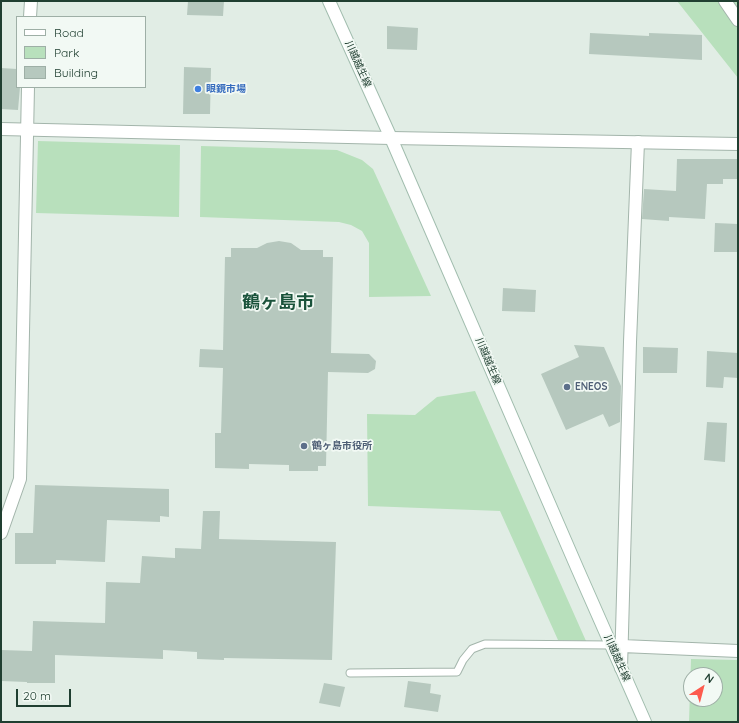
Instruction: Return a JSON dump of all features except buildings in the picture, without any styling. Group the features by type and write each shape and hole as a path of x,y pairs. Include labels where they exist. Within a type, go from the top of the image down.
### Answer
{"street":[{"path":"30,16 31,1"},
{"name":"川越越生線","path":"329,1 617,645 621,668 645,722"},
{"path":"725,1 738,20"},
{"path":"1,533 20,479 28,88"},
{"path":"1,129 738,144"},
{"path":"638,142 617,645 738,650"}],"lane":[{"path":"350,673 457,672 463,660 472,649 485,644 617,645"}],"green space":[{"path":"677,1 738,1 738,78"},
{"path":"38,141 180,145 179,217 36,213"},
{"path":"201,146 337,150 362,160 373,169 431,296 369,297 369,243 362,231 351,225 339,222 200,217"},
{"path":"475,391 586,641 558,640 500,511 368,506 367,414 415,415 437,397"},
{"path":"691,659 738,660 738,722 689,722 689,707 723,707 723,667 691,667"}],"place":[{"name":"眼鏡市場","path":"198,89"},
{"name":"ENEOS","path":"567,387"},
{"name":"鶴ヶ島市役所","path":"304,446"}],"district":[{"name":"鶴ヶ島市","path":"278,303"}]}
